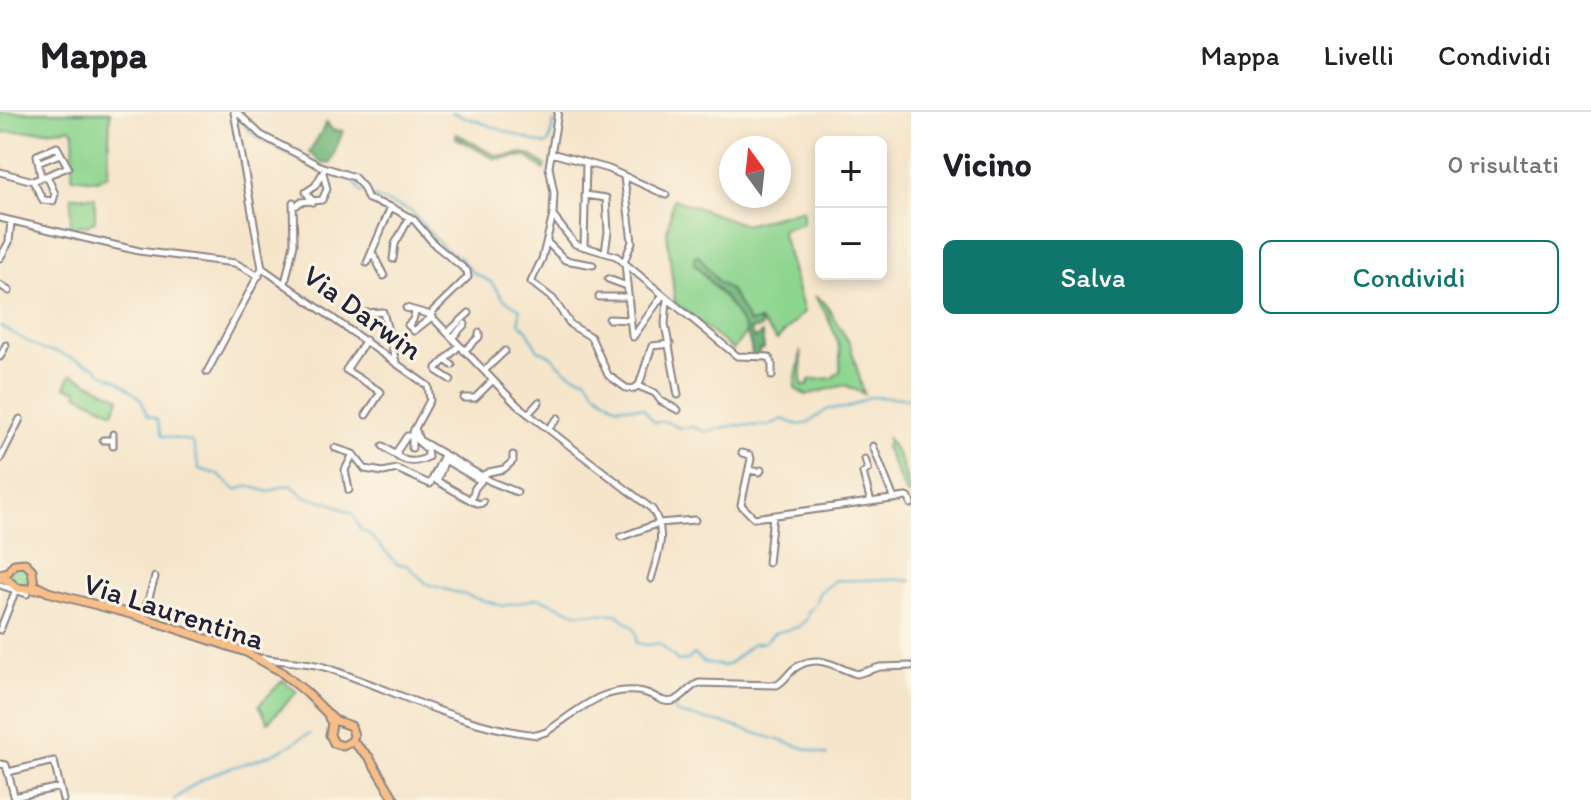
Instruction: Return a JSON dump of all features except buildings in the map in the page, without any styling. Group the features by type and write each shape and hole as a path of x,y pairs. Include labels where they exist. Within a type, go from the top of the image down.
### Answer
{"main road":[{"name":"Via Laurentina","path":"25,563 32,570 37,587 65,598 143,617 256,657 284,674 336,725 296,687 248,656 131,617 69,603 33,588 26,591 3,581 14,564 25,563"},
{"path":"26,591 33,581"},
{"path":"336,725 351,726 352,741 347,746 336,745 331,739 336,725"},
{"path":"352,741 369,757 395,800"}],"street":[{"path":"235,112 261,135 323,171 352,176 362,184 367,195 420,225 437,247 468,273 468,277 414,331 408,325 415,312"},
{"name":"Via Darwin","path":"235,112 262,268 430,389 430,401 415,428"},
{"path":"558,112 549,171 554,195 553,215 541,261 531,282 551,298 569,323 593,339 610,377 628,388 638,386 655,393 661,401 678,410"},
{"path":"551,153 611,170 666,195"},
{"path":"33,181 68,167 64,156 60,154 40,162 42,176"},
{"path":"584,247 586,164"},
{"path":"285,283 294,244 295,203 322,200 327,189 323,171"},
{"path":"313,202 306,192 315,186 323,171"},
{"path":"0,172 33,181 47,202 55,197 52,181 42,176"},
{"path":"624,177 632,242 624,262 632,336 664,298"},
{"path":"585,195 606,198 608,233 605,251"},
{"path":"367,263 391,207"},
{"path":"553,215 573,242 605,251 624,262 737,356 769,357 772,376"},
{"path":"393,259 395,244 410,217"},
{"path":"0,218 139,251 235,263 259,276"},
{"path":"0,258 9,242 11,221"},
{"path":"546,241 565,260 593,265"},
{"path":"372,251 384,276"},
{"path":"207,372 262,268"},
{"path":"608,279 627,286"},
{"path":"0,285 9,291"},
{"path":"599,297 629,297"},
{"path":"664,298 665,322 678,395"},
{"path":"406,308 431,316 528,414 647,504 659,523 661,542 651,579"},
{"path":"366,313 383,312 396,362"},
{"path":"449,336 469,313"},
{"path":"609,319 631,320"},
{"path":"449,336 465,324"},
{"path":"451,380 437,370 445,360 479,337 479,333"},
{"path":"366,340 346,370 381,392 366,415"},
{"path":"638,386 652,346 670,344"},
{"path":"0,357 6,345"},
{"path":"484,371 505,351"},
{"path":"445,360 452,365"},
{"path":"464,398 475,398 493,380"},
{"path":"528,414 539,402"},
{"path":"548,429 558,418"},
{"path":"0,459 20,419"},
{"path":"412,448 415,428"},
{"path":"415,428 419,440 482,479"},
{"path":"383,446 398,457 412,463 428,457 427,449 412,436 407,436 398,457"},
{"path":"0,440 7,444"},
{"path":"103,440 113,440"},
{"path":"873,446 894,499"},
{"path":"335,448 354,456 365,469 383,472 397,469 430,484 444,455"},
{"path":"742,453 751,456 741,506 755,518 907,497 911,504"},
{"path":"471,500 482,479 489,472 512,464 513,455"},
{"path":"349,490 345,470 354,456"},
{"path":"865,459 868,469 863,473 871,502"},
{"path":"483,502 480,504 437,482 445,460 517,492"},
{"path":"749,470 761,470"},
{"path":"768,563 773,516"},
{"path":"621,537 659,523 695,520"},
{"path":"143,617 155,577"},
{"path":"3,581 15,592 26,591"},
{"path":"1,627 15,592"},
{"path":"256,657 323,667 419,705 481,724 537,735 598,697 615,691 643,692 669,701 679,698 699,683 777,685 796,667 809,663 832,662 857,674 881,666 911,666"},
{"path":"284,674 276,663 286,661"},
{"path":"8,772 54,761 63,800"},
{"path":"0,764 5,764 15,799 60,787"}],"green space":[{"path":"0,112 110,112 108,175 97,180 72,177 74,132 70,128 0,133"},
{"path":"327,122 332,130 343,131 330,164 309,153"},
{"path":"456,134 497,155 524,153 546,166 544,170 526,156 495,159 456,138"},
{"path":"72,196 95,197 95,221 87,226 77,225 76,235 70,233"},
{"path":"673,199 745,225 803,209 803,223 781,230 804,312 777,340 760,321 749,323 731,291 719,283 698,255 694,263 727,298 746,332 733,350 675,303 667,233"},
{"path":"698,255 719,283 731,291 749,323 760,321 761,328 750,330 754,339 762,333 764,349 759,350 759,359 752,359 747,333 732,308 694,263"},
{"path":"816,297 824,302 850,344 864,394 845,385 806,395 795,389 800,351 803,386 808,385 809,380 832,378 840,371 838,341"},
{"path":"71,374 120,398 113,412 77,394 78,391 65,387"},
{"path":"887,437 900,459 911,494 907,495 885,447"},
{"path":"20,565 28,568 31,576 28,584 20,587 12,584 9,576 12,568"},
{"path":"283,680 297,692 268,722 259,705"}],"waterway":[{"path":"451,112 545,145 549,142 554,122"},
{"path":"242,120 257,137 319,170 342,176"},
{"path":"352,179 362,193"},
{"path":"368,195 411,211 443,247 460,258 472,272 491,282 504,299 520,309 519,323 527,330 538,350 551,356 569,372 586,378 595,391 616,406 643,408 654,422 667,422 680,428 693,427 705,432 736,425 769,426 782,419 799,425 808,423 828,409 847,408 870,397 911,398"},
{"path":"0,326 43,350 96,367 101,373 118,380 141,399 147,415 157,419 162,436 190,441 199,469 217,474 236,490 249,486 269,492 291,485 305,497 328,502 353,514 360,529 369,534 397,564 407,565 427,584 503,606 539,598 576,613 617,614 634,628 636,643 659,643 678,661 688,660 694,654 703,662 723,666 729,664 752,644 765,642 774,633 798,627 807,619 819,593 836,580 911,581"},
{"path":"671,704 677,713 726,724 827,755"},
{"path":"174,800 202,780 268,756 311,734"}]}
